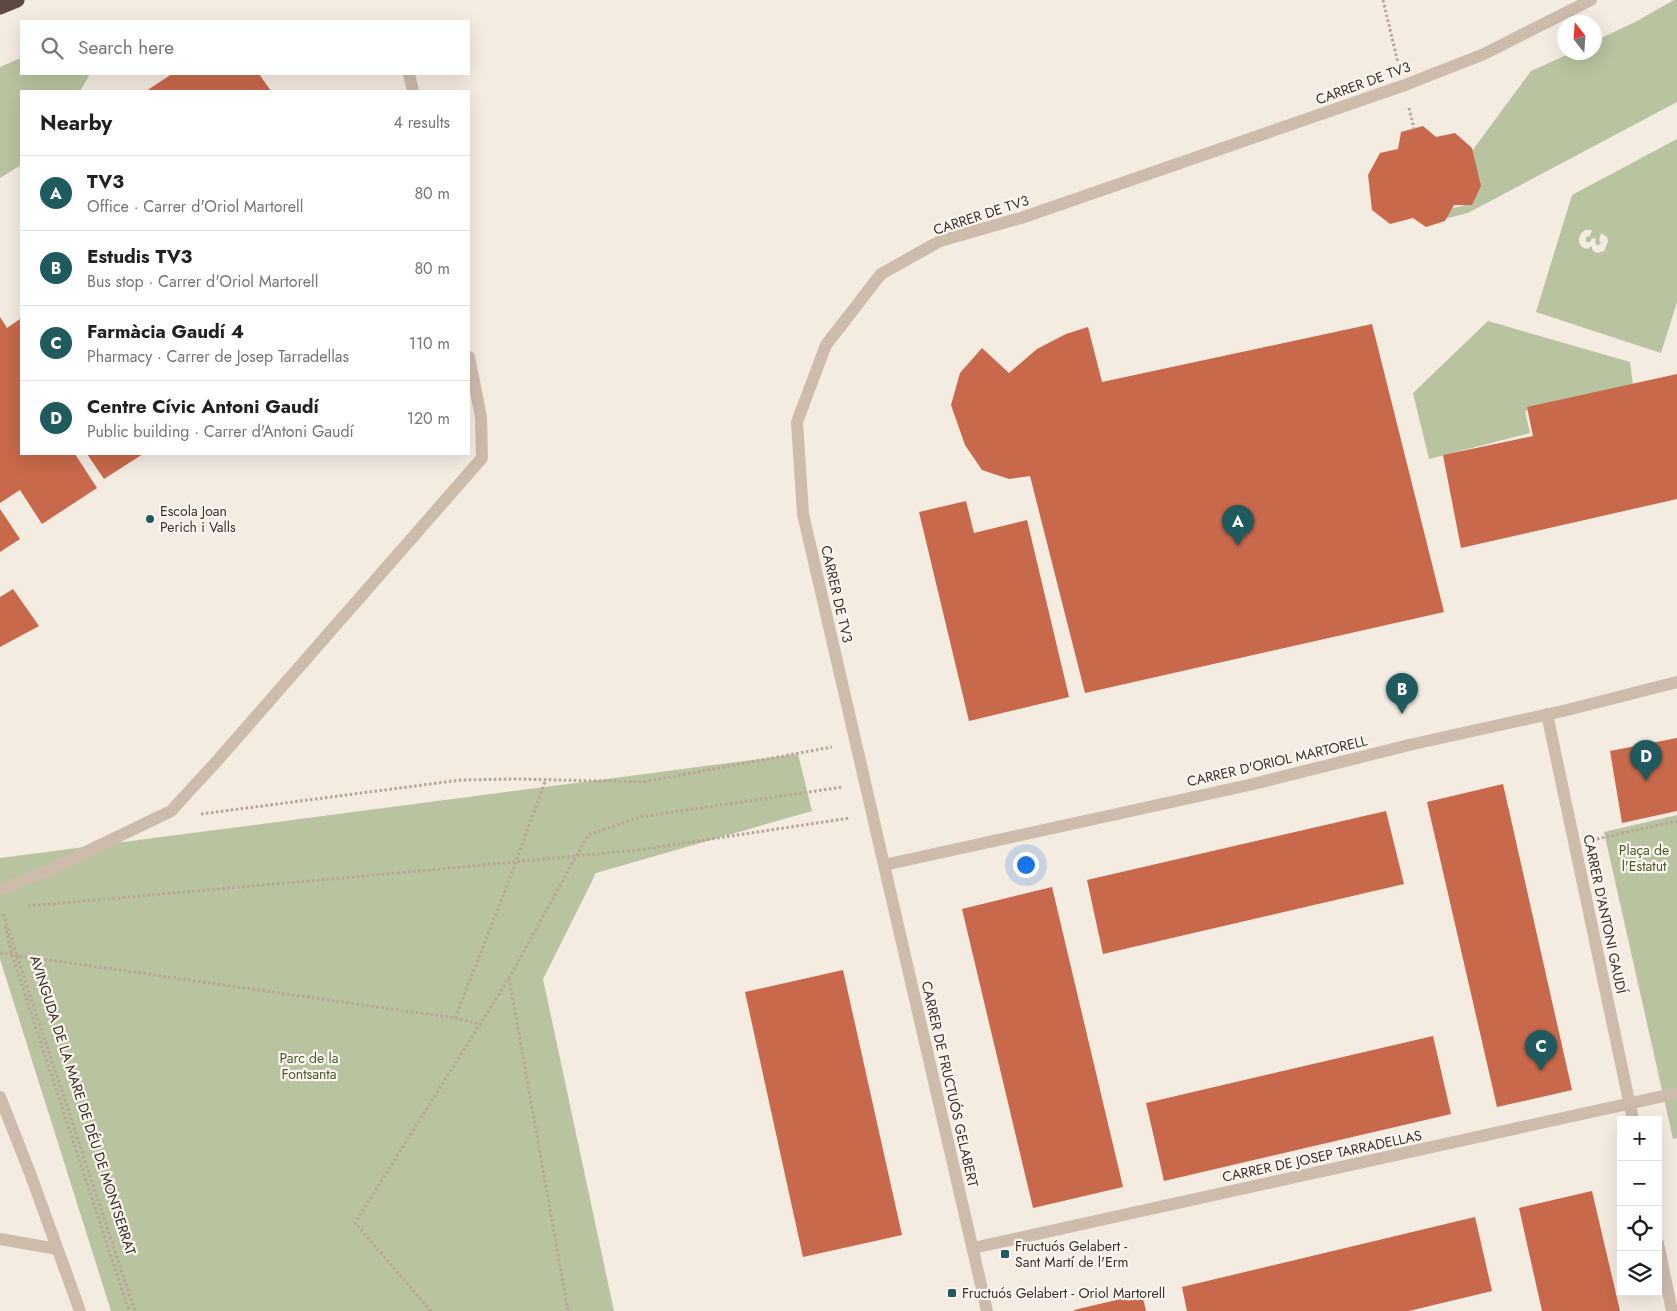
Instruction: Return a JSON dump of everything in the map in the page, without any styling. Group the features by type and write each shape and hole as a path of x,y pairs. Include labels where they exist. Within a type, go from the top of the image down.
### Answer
{"highway":[{"path":"0,7 17,0"}],"street":[{"name":"CARRER DE TV3","path":"884,864 803,514 797,422 826,345 881,274 940,242 1030,215 1405,85 1484,54 1591,0"},
{"path":"409,75 413,90"},
{"path":"0,890 53,868 171,811 217,761 482,458 481,417 470,362"},
{"name":"CARRER D'ORIOL MARTORELL","path":"884,864 1249,785 1677,682"},
{"name":"CARRER D'ANTONI GAUDÍ","path":"1547,714 1632,1116"},
{"name":"CARRER DE FRUCTUÓS GELABERT","path":"884,864 987,1311"},
{"name":"CARRER DE JOSEP TARRADELLAS","path":"972,1248 1677,1093"},
{"path":"0,1097 80,1311"},
{"path":"0,1239 57,1249"},
{"path":"1660,1251 1672,1311"}],"path":[{"path":"171,811 199,814 461,780 546,779 643,782 856,742"},
{"path":"455,1018 510,878 546,779"},
{"path":"432,1311 355,1222 509,978 588,835 640,817 865,784"},
{"path":"21,907 638,850 872,815"},
{"path":"1575,844 1677,821"},
{"name":"AVINGUDA DE LA MARE DE DÉU DE MONTSERRAT","path":"12,955 1,908 135,1311"},
{"path":"0,953 455,1018 480,1024"},
{"path":"12,955 129,1311"},
{"path":"509,978 568,1311"}],"green space":[{"path":"1677,0 1677,102 1468,213 1444,219 1450,209 1469,204 1472,151 1531,71 1557,59 1602,60 1602,38"},
{"path":"20,58 20,75 89,75 81,90 20,90 20,166 0,178 0,67"},
{"path":"1677,139 1677,302 1661,353 1536,312 1572,195","holes":["1592,230 1590,236 1586,237 1586,242 1590,242 1592,238 1596,239 1597,246 1601,243 1599,240 1601,233 1607,237 1608,242 1604,251 1596,253 1592,246 1587,249 1581,246 1579,238 1582,232"]},
{"path":"1488,321 1630,362 1633,385 1525,411 1530,433 1429,459 1413,393"},
{"name":"Parc de la Fontsanta","path":"798,754 812,811 596,873 543,979 614,1311 111,1311 0,959 0,858"},
{"name":"Plaça de l'Estatut","path":"1677,815 1677,1138 1673,1139 1604,832"}],"building":[{"path":"170,75 260,75 270,90 148,90"},
{"path":"1423,126 1436,137 1455,133 1472,148 1481,186 1472,205 1454,205 1445,221 1426,227 1413,218 1390,224 1372,210 1368,175 1380,153 1398,149 1401,132"},
{"path":"0,317 7,328 20,319 20,455 76,455 97,488 42,524 20,490 0,503"},
{"path":"1372,324 1444,612 1085,693 1030,476 1009,479 982,470 965,445 951,405 960,373 982,348 1009,373 1037,349 1066,334 1088,327 1102,382"},
{"path":"1677,374 1677,499 1461,548 1443,455 1533,436 1527,407"},
{"path":"88,455 141,455 104,479"},
{"path":"966,501 974,533 1027,520 1069,697 969,721 919,512"},
{"path":"0,509 20,539 0,552"},
{"path":"13,589 39,626 0,647 0,597"},
{"path":"1677,738 1677,811 1622,823 1610,751"},
{"path":"1503,784 1572,1090 1497,1107 1427,802"},
{"path":"1386,811 1404,884 1103,954 1087,880"},
{"path":"1052,887 1123,1187 1033,1208 962,909"},
{"path":"843,970 902,1235 803,1257 745,992"},
{"path":"1433,1036 1451,1114 1164,1181 1146,1103"},
{"path":"1592,1191 1620,1311 1542,1311 1519,1208"},
{"path":"1475,1217 1492,1291 1409,1311 1187,1311 1182,1287"},
{"path":"1142,1294 1146,1311 1074,1311 1074,1310"}],"place":[{"name":"Escola Joan Perich i Valls","path":"150,519"},
{"name":"TV3","path":"1238,546"},
{"name":"Estudis TV3","path":"1402,714"},
{"name":"Centre Cívic Antoni Gaudí","path":"1646,781"},
{"name":"Farmàcia Gaudí 4","path":"1541,1071"},
{"name":"Fructuós Gelabert - Sant Martí de l'Erm","path":"1005,1254"},
{"name":"Fructuós Gelabert - Oriol Martorell","path":"952,1293"}]}
